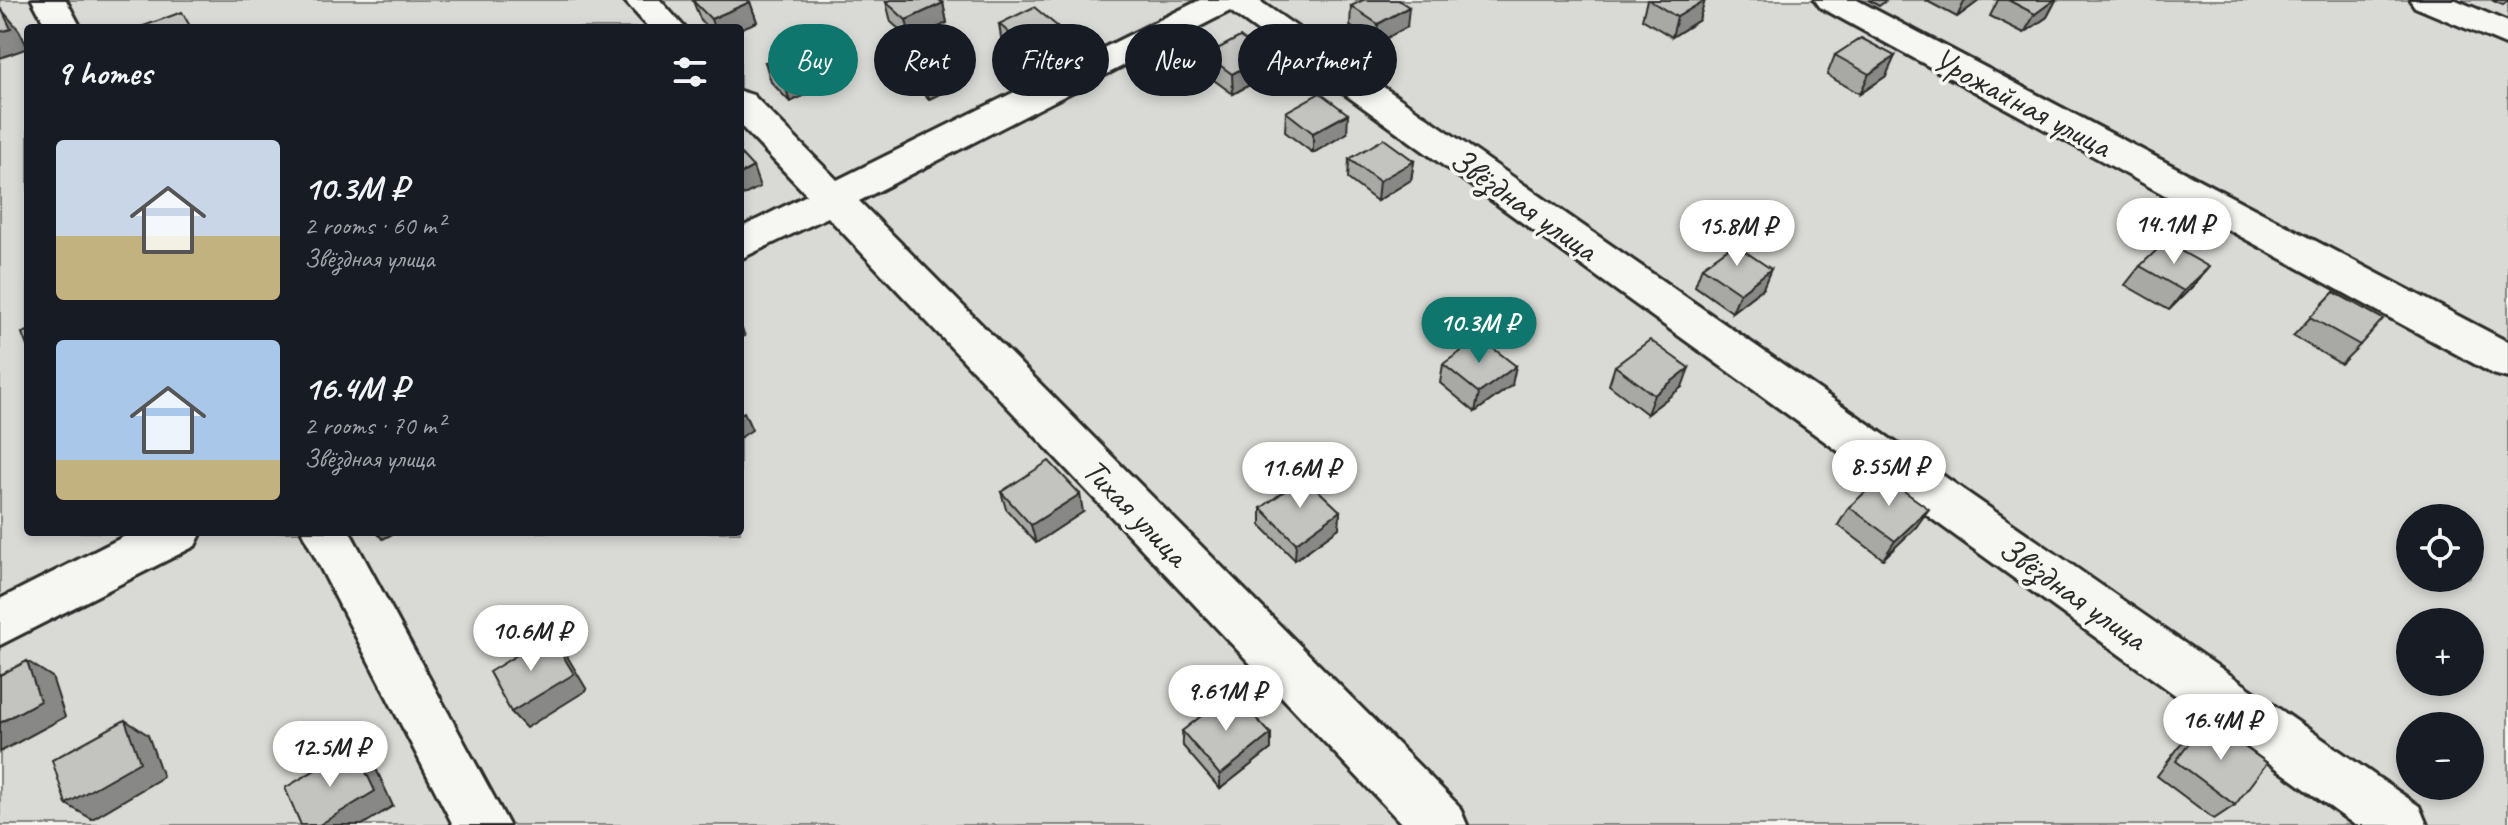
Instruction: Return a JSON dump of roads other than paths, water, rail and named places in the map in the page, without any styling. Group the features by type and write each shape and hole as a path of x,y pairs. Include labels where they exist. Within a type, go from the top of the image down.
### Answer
{"street":[{"path":"49,0 62,24"},
{"path":"641,0 664,24"},
{"path":"744,243 1226,0"},
{"name":"Звёздная улица","path":"1236,0 2400,825"},
{"name":"Урожайная улица","path":"1832,0 2508,362"},
{"path":"2427,0 2508,35"},
{"name":"Тихая улица","path":"744,107 1440,825"},
{"path":"0,623 170,536"},
{"path":"328,536 482,825"}]}
